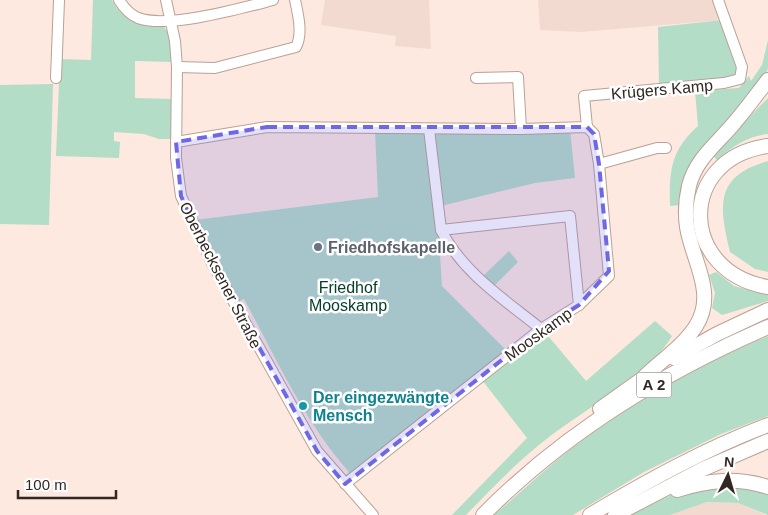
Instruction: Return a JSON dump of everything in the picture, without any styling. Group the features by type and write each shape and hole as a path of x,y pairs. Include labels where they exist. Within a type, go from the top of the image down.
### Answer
{"highway":[{"path":"548,456 574,429 645,376 683,342 697,324 703,306 703,277 691,244 686,220 686,200 695,170 704,154 734,123 768,80"},
{"path":"768,146 752,148 732,157 719,168 708,182 702,201 700,222 705,242 718,264 742,280 768,287"},
{"path":"645,376 717,334 768,310"},
{"name":"A 2","path":"483,515 511,487 548,456 607,415 668,376 768,327"},
{"path":"590,515 655,477 768,425"},
{"path":"615,515 703,469 768,441"},
{"path":"634,504 697,483 746,481 768,487"}],"street":[{"path":"56,78 59,0"},
{"path":"118,0 129,14 140,19 170,19 219,14 273,0"},
{"name":"Oberbecksener Straße","path":"166,0 175,41 177,67 176,142 181,196 212,263 317,452 373,515"},
{"path":"177,67 216,68 296,47 298,42 296,0"},
{"name":"Krügers Kamp","path":"584,96 724,83 740,79 742,68 718,0"},
{"path":"476,78 518,77 521,129"},
{"name":"Mooskamp","path":"345,484 541,329 579,304 609,276 599,164 594,134 587,127 584,96"},
{"path":"176,142 267,127 429,129 587,127"},
{"path":"429,129 441,230 454,254 484,282 541,329"},
{"path":"599,164 657,148 666,148"},
{"path":"441,230 570,216 579,304"}],"highlighted area":[{"path":"267,127 587,127 594,134 599,164 609,271 579,305 541,329 345,484 317,451 212,263 181,196 176,142"}],"shaded area":[{"path":"325,0 429,0 431,49 395,46 396,36 321,25"},
{"path":"538,0 716,0 723,20 581,32 540,30"},
{"path":"707,502 738,503 766,515 670,515"}],"green space":[{"path":"93,0 112,0 127,18 141,24 164,27 172,38 172,62 135,61 135,98 173,99 172,139 159,139 144,134 114,132 114,141 120,142 119,158 56,156 60,59 91,60"},
{"path":"723,20 737,60 737,68 731,80 659,86 658,27"},
{"path":"768,40 768,68 764,77 742,106 698,154 690,168 684,185 680,205 670,206 671,171 677,152 698,126 695,91 739,88 749,76 751,81 762,65"},
{"path":"53,84 49,225 0,224 0,85"},
{"path":"768,98 768,134 753,137 740,143 717,160 712,154"},
{"name":"Friedhof Mooskamp","path":"570,129 575,178 535,183 437,207 442,286 512,356 544,331 586,381 655,321 672,336 650,363 527,455 466,515 452,515 527,438 482,380 352,475 346,475 349,472 318,432 304,410 244,299 239,301 195,220 378,197 375,131"},
{"path":"768,161 768,272 755,269 730,252 723,207 729,184 750,167"},
{"path":"509,251 518,262 492,288 481,278"},
{"path":"716,272 734,286 768,295 768,301 722,315 712,308 715,293 709,275"},
{"path":"768,336 768,416 721,434 644,472 573,515 494,515 562,456 618,415 691,372"},
{"path":"714,483 768,492 768,515 738,503 707,502 670,515 631,515 677,492"}],"place":[{"name":"Friedhofskapelle","path":"318,247"},
{"name":"Der eingezwängte Mensch","path":"303,406"}]}
